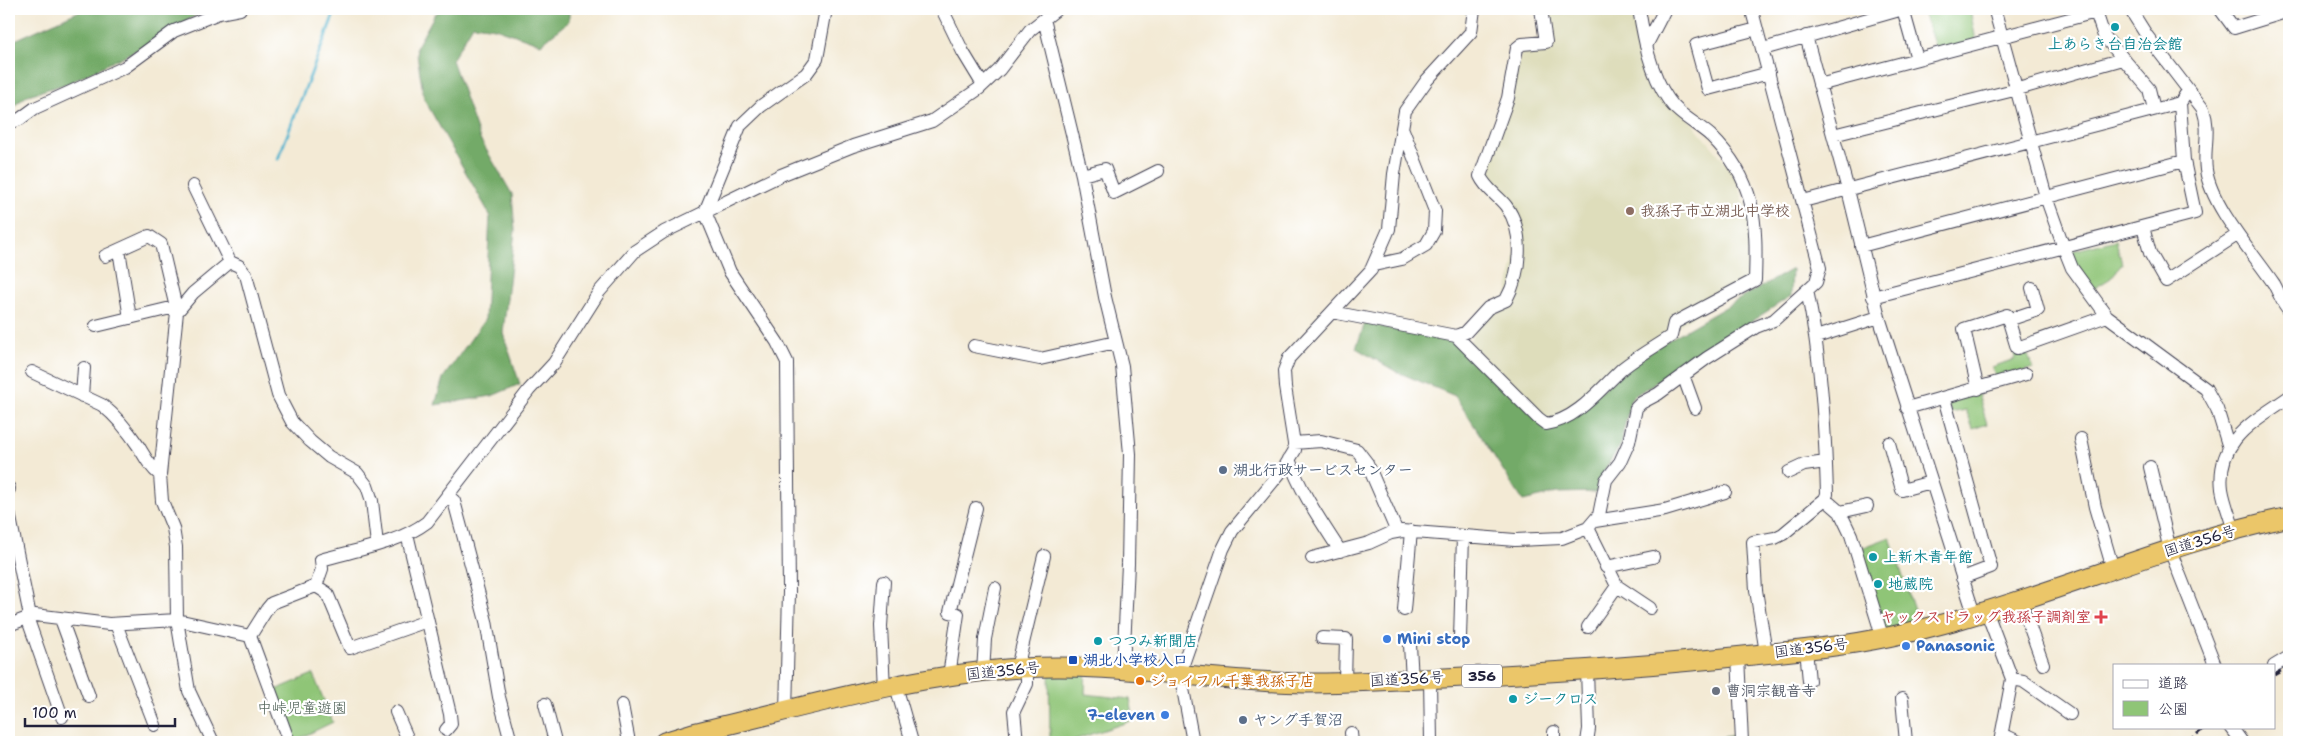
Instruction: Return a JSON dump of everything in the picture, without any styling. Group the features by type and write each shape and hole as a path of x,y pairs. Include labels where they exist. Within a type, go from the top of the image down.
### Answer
{"highway":[{"name":"国道356号","path":"676,740 890,687 949,676 1022,668 1093,666 1272,682 1345,682 1587,670 1806,649 1883,639 2020,600 2234,530 2289,517"}],"street":[{"path":"9,123 20,119 34,108 125,67 174,31 219,13 240,9"},
{"path":"786,712 789,592 787,362 777,342 730,272 705,212 740,126 761,106 806,74 817,59 826,9"},
{"path":"942,9 963,52 983,85"},
{"path":"250,636 272,603 316,586 322,569 321,560 416,531 427,522 449,497 529,390 554,363 599,292 635,251 648,242 705,212 814,161 932,121 983,85 999,70 1030,30 1057,9"},
{"path":"1193,742 1180,673 1226,543 1232,531 1295,450 1284,371 1289,358 1374,265 1389,229 1394,174 1405,111 1427,80 1471,32 1474,9"},
{"path":"1332,312 1456,336 1466,332 1488,308 1506,300 1518,270 1515,222 1506,206 1484,185 1480,176 1508,98 1517,48 1522,44 1546,42 1541,9"},
{"path":"1456,336 1538,418 1546,424 1554,423 1593,399 1624,368 1671,336 1674,323 1755,280 1756,234 1754,211 1738,171 1721,146 1668,100 1646,46 1638,9"},
{"path":"1646,46 1665,9"},
{"path":"1763,49 1903,9 1917,59"},
{"path":"2130,9 2147,36 2203,109 2207,121 2206,169 2209,179 2237,235 2274,284 2289,310"},
{"path":"2220,9 2234,28 2289,10"},
{"path":"1591,524 1599,515 1606,480 1620,462 1629,442 1636,408 1756,327 1774,320 1807,290 1819,276 1820,268 1752,10"},
{"path":"1819,85 2096,12 2104,36 2149,89 2154,110"},
{"path":"1996,15 2018,89 2046,197 2072,268 2107,316 2206,389 2217,409 2228,448"},
{"path":"1044,19 1082,175 1122,366 1130,454 1128,564 1122,668"},
{"path":"1757,29 1696,45 1708,89 1769,73"},
{"path":"1806,36 1848,190 1873,297 1907,408 1962,578 2012,679 2001,738 2019,742"},
{"path":"1833,135 2018,89 2123,59"},
{"path":"1873,297 2195,213 2184,161 2180,103 2188,90"},
{"path":"1803,201 2180,103"},
{"path":"1374,265 1402,259 1426,245 1434,231 1435,212 1402,127"},
{"path":"1861,246 2184,161"},
{"path":"1082,175 1105,169 1114,192 1158,171"},
{"path":"193,186 230,262 238,266 246,276 278,395 292,422 329,458 357,473 367,486 372,502 377,544"},
{"path":"2143,227 2150,254 2166,281 2237,235"},
{"path":"105,256 149,236 161,244 176,310 160,475 162,500 173,528 176,547 177,620 189,691 212,742"},
{"path":"118,250 130,318"},
{"path":"96,326 176,310 192,292 230,262"},
{"path":"2008,320 2038,310 2032,288"},
{"path":"1766,653 1756,590 1753,542 1775,538 1783,534 1825,499 1827,494 1826,425 1816,337 1807,290"},
{"path":"1978,389 1964,329 2007,315 2017,348 2107,316"},
{"path":"1816,337 1879,317"},
{"path":"974,346 1040,359 1116,342"},
{"path":"82,396 84,368"},
{"path":"32,372 112,413 138,445 154,470 160,475"},
{"path":"1907,408 2026,374"},
{"path":"1683,375 1695,408"},
{"path":"2234,530 2222,488 2228,448 2242,430 2289,397"},
{"path":"1944,398 1991,567 1962,578"},
{"path":"2081,439 2095,507 2113,569"},
{"path":"1294,443 1321,441 1357,450 1368,463 1397,532"},
{"path":"1889,443 1902,490 1931,482"},
{"path":"1289,459 1297,483 1340,551"},
{"path":"1789,472 1804,464 1826,462"},
{"path":"2150,468 2170,550 2215,664"},
{"path":"1312,558 1369,543 1397,532 1515,540 1562,538 1591,524 1665,510 1725,492"},
{"path":"449,497 454,501 486,621 499,697 510,742"},
{"path":"1825,499 1840,512 1851,535 1883,639"},
{"path":"1840,512 1867,506"},
{"path":"949,676 958,614 950,612 976,508"},
{"path":"9,513 28,617 62,717"},
{"path":"1591,524 1606,567 1617,586 1650,608"},
{"path":"1404,610 1411,532"},
{"path":"407,534 450,714 451,724 446,730"},
{"path":"1460,638 1455,620 1462,536"},
{"path":"1017,742 1014,711 1027,684 1022,668 1027,621 1044,556"},
{"path":"1606,567 1654,557"},
{"path":"884,582 881,626 890,687 912,742"},
{"path":"316,586 327,593 350,648 427,620"},
{"path":"1588,627 1617,586"},
{"path":"982,673 985,639 995,588"},
{"path":"2020,600 2043,664"},
{"path":"9,625 28,617 116,624 177,620 250,636"},
{"path":"61,619 89,696"},
{"path":"116,624 155,725"},
{"path":"250,636 289,742"},
{"path":"1322,638 1346,639 1345,682"},
{"path":"1410,644 1421,679 1431,742"},
{"path":"1806,649 1809,681"},
{"path":"1738,656 1742,742"},
{"path":"2276,665 2289,657"},
{"path":"1587,670 1589,729 1587,742"},
{"path":"2012,679 2023,681 2070,714"},
{"path":"1902,700 1906,742"},
{"path":"545,704 555,742"},
{"path":"622,705 629,742"},
{"path":"396,712 409,742"},
{"path":"2232,728 2242,742"}],"shaded area":[{"name":"我孫子市立湖北中学校","path":"1548,9 1636,9 1650,73 1735,174 1750,221 1751,278 1668,333 1594,393 1557,417 1547,419 1537,412 1519,389 1469,343 1475,330 1487,315 1504,307 1521,228 1484,176 1523,48 1554,44"}],"green space":[{"path":"84,9 206,9 151,43 69,83 28,95 9,110 9,40 15,40"},
{"path":"443,9 569,9 569,21 541,44 495,28 473,25 452,60 480,139 512,194 515,231 503,333 520,384 492,396 435,405 443,378 485,319 490,215 424,99 416,48 435,14"},
{"path":"1970,9 1976,41 1937,52 1922,10"},
{"path":"2116,240 2122,264 2111,278 2092,290 2068,252"},
{"path":"1792,269 1791,296 1631,398 1620,446 1605,469 1596,492 1557,493 1523,501 1455,396 1395,371 1356,348 1365,323 1462,344 1544,421 1563,420 1656,347"},
{"path":"2026,350 2033,368 1997,380 1992,367 2015,359 2014,353"},
{"path":"1978,393 1987,424 1973,429 1966,410 1951,413 1947,401"},
{"path":"1890,537 1920,629 1883,639 1856,550"},
{"path":"1049,666 1086,666 1085,694 1130,699 1134,720 1068,742 1050,742"},
{"name":"中峠児童遊園","path":"313,674 333,722 294,741 273,691"},
{"path":"1741,734 1742,742 1695,742"}],"waterway":[{"path":"278,159 336,9"}],"railway":[{"path":"2276,674 2289,666"},
{"path":"2188,742 2204,728"}],"place":[{"name":"上あらき台自治会館","path":"2115,27"},
{"name":"我孫子市立湖北中学校","path":"1630,211"},
{"name":"湖北行政サービスセンター","path":"1223,470"},
{"name":"上新木青年館","path":"1873,557"},
{"name":"地蔵院","path":"1878,584"},
{"name":"ヤックスドラッグ我孫子調剤室","path":"2101,617"},
{"name":"Mini stop","path":"1387,639"},
{"name":"つつみ新聞店","path":"1098,641"},
{"name":"Panasonic","path":"1906,646"},
{"name":"湖北小学校入口","path":"1073,660"},
{"name":"ジョイフル千葉我孫子店","path":"1140,681"},
{"name":"曹洞宗観音寺","path":"1716,691"},
{"name":"ジークロス","path":"1513,699"},
{"name":"7-eleven","path":"1165,715"},
{"name":"ヤング手賀沼","path":"1243,720"}]}
